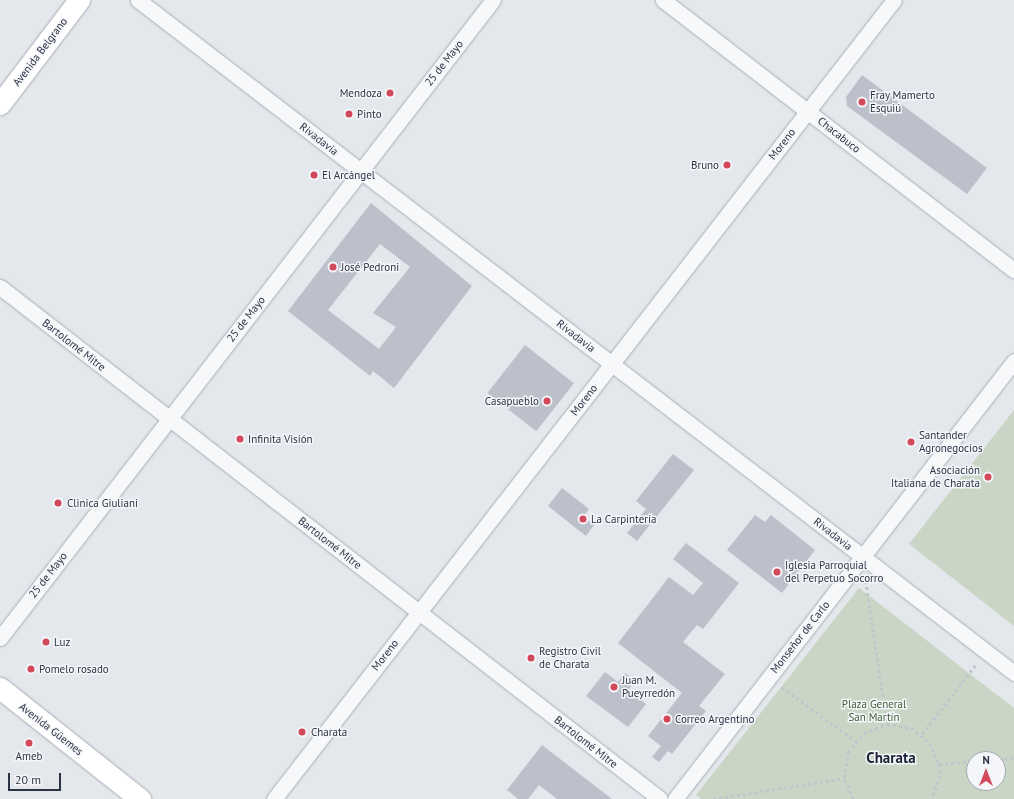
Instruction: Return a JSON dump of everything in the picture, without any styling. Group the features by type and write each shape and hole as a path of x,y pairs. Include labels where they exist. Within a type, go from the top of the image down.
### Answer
{"main road":[{"name":"Avenida Belgrano","path":"0,104 79,0"},
{"name":"Avenida Güemes","path":"0,688 140,799"}],"street":[{"name":"Rivadavia","path":"138,0 1014,673"},
{"name":"25 de Mayo","path":"0,638 493,0"},
{"name":"Chacabuco","path":"663,0 1014,270"},
{"name":"Moreno","path":"274,799 894,0"},
{"name":"Bartolomé Mitre","path":"0,288 660,799"},
{"name":"Monseñor de Carlo","path":"675,799 1014,361"}],"path":[{"path":"862,556 887,724"},
{"path":"922,734 986,651"},
{"path":"768,678 855,741"},
{"path":"853,799 844,778 848,752 855,741 875,727 887,724 906,726 922,734 930,743 939,764 940,776 932,799"},
{"path":"939,764 966,762"},
{"path":"713,799 844,778"}],"green space":[{"name":"Asociación Italiana de Charata","path":"1014,410 1014,626 909,544"},
{"name":"Plaza General San Martín","path":"859,588 1014,708 1014,799 701,799 696,795"}],"building":[{"path":"862,75 987,168 967,194 847,106 846,97"},
{"path":"371,203 472,286 394,388 373,371 370,376 288,311","holes":["380,244 410,267 373,313 396,327 379,349 328,310"]},
{"path":"525,345 574,383 536,431 487,393"},
{"path":"673,454 694,470 637,541 627,533 646,509 636,501"},
{"path":"562,488 589,509 583,517 594,525 586,536 548,506"},
{"name":"Iglesia Parroquial del Perpetuo Socorro","path":"755,515 765,522 771,515 815,550 782,593 727,550"},
{"path":"686,543 739,583 703,629 697,625 683,642 725,674 699,706 706,711 672,754 668,751 659,762 652,757 661,746 648,736 682,693 618,643 669,577 693,595 703,583 673,559"},
{"path":"605,672 618,682 625,673 636,681 628,690 646,704 628,727 586,696"},
{"path":"542,745 612,799 557,799 539,785 528,799 518,799 507,790"}],"place":[{"name":"Mendoza","path":"390,93"},
{"name":"Fray Mamerto Esquiú","path":"862,102"},
{"name":"Pinto","path":"349,114"},
{"name":"Bruno","path":"727,165"},
{"name":"El Arcángel","path":"314,175"},
{"name":"José Pedroni","path":"333,267"},
{"name":"Casapueblo","path":"547,401"},
{"name":"Infinita Visión","path":"240,439"},
{"name":"Santander Agronegocios","path":"911,442"},
{"name":"Asociación Italiana de Charata","path":"988,477"},
{"name":"Clinica Giuliani","path":"58,503"},
{"name":"La Carpintería","path":"583,519"},
{"name":"Iglesia Parroquial del Perpetuo Socorro","path":"777,572"},
{"name":"Luz","path":"46,642"},
{"name":"Registro Civil de Charata","path":"531,658"},
{"name":"Pomelo rosado","path":"31,669"},
{"name":"Juan M. Pueyrredón","path":"614,687"},
{"name":"Correo Argentino","path":"667,719"},
{"name":"Charata","path":"302,732"},
{"name":"Ameb","path":"29,743"}],"district":[{"name":"Charata","path":"891,758"}]}
